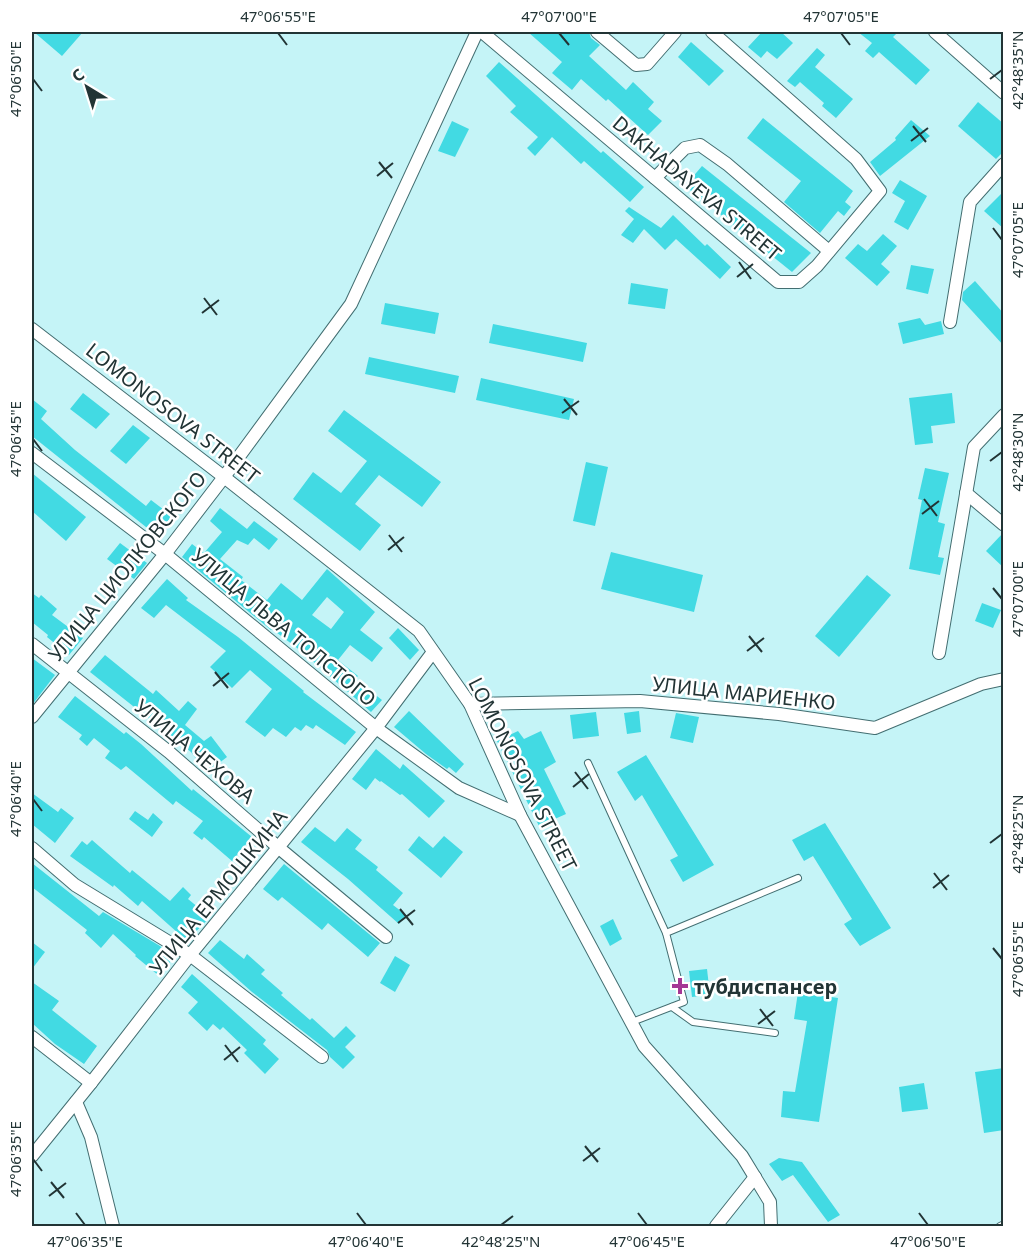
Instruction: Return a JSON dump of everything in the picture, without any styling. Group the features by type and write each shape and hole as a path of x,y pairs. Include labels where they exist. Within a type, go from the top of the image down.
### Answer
{"street":[{"name":"УЛИЦА ЦИОЛКОВСКОГО","path":"32,717 165,554 351,304 477,32"},
{"name":"DAKHADAYEVA STREET","path":"482,32 778,282 799,282 880,191 856,159 712,32"},
{"path":"597,32 636,65 647,64 675,32"},
{"path":"934,32 1004,93"},
{"path":"656,178 685,148 700,145 727,164 829,251"},
{"path":"950,322 970,202 1004,164"},
{"name":"LOMONOSOVA STREET","path":"32,328 419,631 470,704 520,815 644,1046 742,1156 770,1202 771,1227"},
{"path":"939,652 974,447 1004,415"},
{"name":"УЛИЦА ЛЬВА ТОЛСТОГО","path":"32,453 165,554 376,728 459,788 520,815"},
{"path":"966,493 1004,525"},
{"name":"УЛИЦА ЧЕХОВА","path":"32,644 169,752 386,937"},
{"name":"УЛИЦА ЕРМОШКИНА","path":"32,1156 190,955 376,728 433,652"},
{"name":"УЛИЦА МАРИЕНКО","path":"470,704 640,701 779,714 875,728 981,684 1004,679"},
{"path":"32,848 75,885 190,955 322,1056"},
{"path":"32,1037 91,1083"},
{"path":"76,1102 91,1137 113,1227"},
{"path":"716,1227 755,1177"}],"lane":[{"path":"588,763 666,933 684,1002 632,1022"},
{"path":"666,933 798,878"},
{"path":"672,1007 693,1022 775,1033"}],"building":[{"path":"34,32 83,32 62,56"},
{"path":"528,32 589,32 591,38 600,45 589,56 626,90 633,82 654,102 648,109 662,121 648,135 608,99 606,101 581,79 572,90 552,73 562,62"},
{"path":"762,32 781,32 793,43 777,59 767,51 761,58 748,47"},
{"path":"858,32 898,32 893,37 930,70 916,85 879,52 873,58 865,51 872,43"},
{"path":"691,42 724,71 709,86 678,57"},
{"path":"817,48 825,55 815,67 853,99 836,118 822,106 824,103 800,82 795,87 787,81"},
{"path":"499,62 601,153 603,151 644,187 630,202 584,161 581,164 552,137 535,156 527,148 538,137 510,112 516,106 486,76"},
{"path":"978,102 1004,124 1004,151 996,159 958,126"},
{"path":"763,118 853,191 845,202 851,207 844,216 838,211 820,233 784,202 801,181 747,138"},
{"path":"911,120 930,136 880,176 870,162 896,140 895,138"},
{"path":"452,121 469,129 455,157 438,151"},
{"path":"702,166 811,253 792,272 685,186"},
{"path":"900,180 927,196 908,230 894,222 905,201 892,193"},
{"path":"1004,191 1004,229 984,211"},
{"path":"629,207 661,228 673,215 731,267 720,279 676,239 665,250 644,229 633,243 621,235 634,219 625,211"},
{"path":"883,234 897,246 881,264 890,272 877,286 845,258 858,244 867,251"},
{"path":"911,265 934,269 928,294 906,289"},
{"path":"975,281 1004,314 1004,346 962,300 963,292"},
{"path":"631,283 668,289 665,309 628,304"},
{"path":"385,303 439,313 435,334 381,324"},
{"path":"920,318 925,325 941,321 944,334 903,344 898,323"},
{"path":"493,324 587,343 583,362 489,343"},
{"path":"369,357 459,376 455,393 365,374"},
{"path":"481,378 574,399 569,420 476,400"},
{"path":"83,393 110,414 96,429 70,409"},
{"path":"952,393 955,423 931,426 933,443 915,445 909,398"},
{"path":"32,399 47,411 41,419 75,450 146,506 151,500 172,516 156,535 32,436"},
{"path":"344,410 441,482 422,507 379,475 355,504 381,525 360,551 293,499 313,472 341,493 367,461 328,431"},
{"path":"133,425 150,438 126,464 110,451"},
{"path":"586,462 608,467 595,526 573,521"},
{"path":"925,468 949,473 938,522 945,524 938,557 944,558 940,575 909,569 922,500 918,499"},
{"path":"32,473 86,517 66,541 32,511"},
{"path":"220,508 247,529 254,521 278,539 269,550 254,538 248,545 237,540 220,559 243,577 241,580 267,600 281,583 302,600 327,569 375,612 360,630 383,648 372,662 350,645 338,660 358,676 355,679 382,700 371,712 301,651 271,630 182,557 192,544 204,553 222,532 210,521","holes":["327,597 344,612 331,629 312,615"]},
{"path":"1004,533 1004,568 986,551"},
{"path":"120,543 147,563 134,579 107,559"},
{"path":"611,552 703,575 694,612 601,589"},
{"path":"867,575 891,595 839,657 815,636"},
{"path":"167,579 188,598 186,600 238,637 303,692 356,732 345,745 316,725 313,729 306,725 301,731 295,727 286,737 273,728 265,737 245,722 272,689 250,670 232,688 210,667 226,651 166,605 154,618 141,608"},
{"path":"32,593 39,598 41,595 57,609 52,615 83,638 69,655 32,622"},
{"path":"982,603 1001,610 993,628 975,621"},
{"path":"398,628 419,650 410,660 389,638"},
{"path":"105,655 153,694 156,690 179,711 188,701 197,709 185,725 204,741 211,736 227,757 206,773 191,752 90,672"},
{"path":"32,658 55,675 32,705"},
{"path":"75,696 124,734 126,732 192,791 193,789 252,837 232,861 204,837 202,840 193,833 203,821 176,801 173,805 126,766 121,770 105,758 110,751 94,738 87,746 79,739 82,735 58,717"},
{"path":"409,711 464,764 456,773 426,754 394,727"},
{"path":"639,711 641,732 627,734 624,713"},
{"path":"596,712 599,736 573,739 570,715"},
{"path":"676,713 699,717 693,743 670,738"},
{"path":"518,731 524,739 541,731 556,762 544,769 566,814 539,826 497,741"},
{"path":"376,749 400,769 403,764 445,801 429,818 402,794 400,795 381,781 375,778 366,790 352,779"},
{"path":"646,755 714,865 683,882 670,860 678,856 642,795 635,801 617,772"},
{"path":"32,793 58,812 61,808 74,818 55,843 32,824"},
{"path":"135,811 148,820 153,813 163,822 152,837 129,819"},
{"path":"825,823 891,928 860,946 844,924 852,919 813,856 804,861 792,840"},
{"path":"315,827 335,842 347,828 362,840 355,849 378,867 376,870 403,893 393,905 406,915 399,924 301,842"},
{"path":"419,836 433,848 444,836 463,852 441,878 408,850"},
{"path":"92,840 130,873 132,870 170,901 183,887 191,895 188,899 210,917 187,941 142,901 138,906 114,885 113,887 70,856 82,841 87,845"},
{"path":"32,863 99,916 103,912 160,946 174,958 158,975 113,934 101,948 85,933 87,930 32,887"},
{"path":"284,864 380,943 368,957 328,923 322,930 282,897 278,901 263,889"},
{"path":"613,919 622,939 610,946 600,926"},
{"path":"220,940 244,959 247,954 265,970 261,974 283,993 281,995 334,1038 346,1026 356,1036 345,1047 355,1057 343,1069 330,1057 327,1050 252,992 208,953"},
{"path":"32,942 45,952 32,969"},
{"path":"395,956 410,965 395,992 380,983"},
{"path":"707,969 710,995 692,997 689,971"},
{"path":"192,974 266,1040 263,1044 279,1059 265,1074 244,1053 247,1050 223,1027 220,1030 213,1024 207,1031 188,1013 198,1002 181,987"},
{"path":"32,982 59,1001 52,1010 97,1046 84,1064 55,1044 32,1023"},
{"path":"798,992 838,998 819,1122 781,1117 783,1091 795,1092 807,1021 794,1019"},
{"path":"1004,1068 1004,1130 984,1133 975,1072"},
{"path":"924,1083 928,1109 902,1112 899,1087"},
{"path":"779,1158 802,1162 840,1215 828,1222 793,1175 782,1181 769,1164"}],"place":[{"name":"тубдиспансер","path":"680,986"}]}
